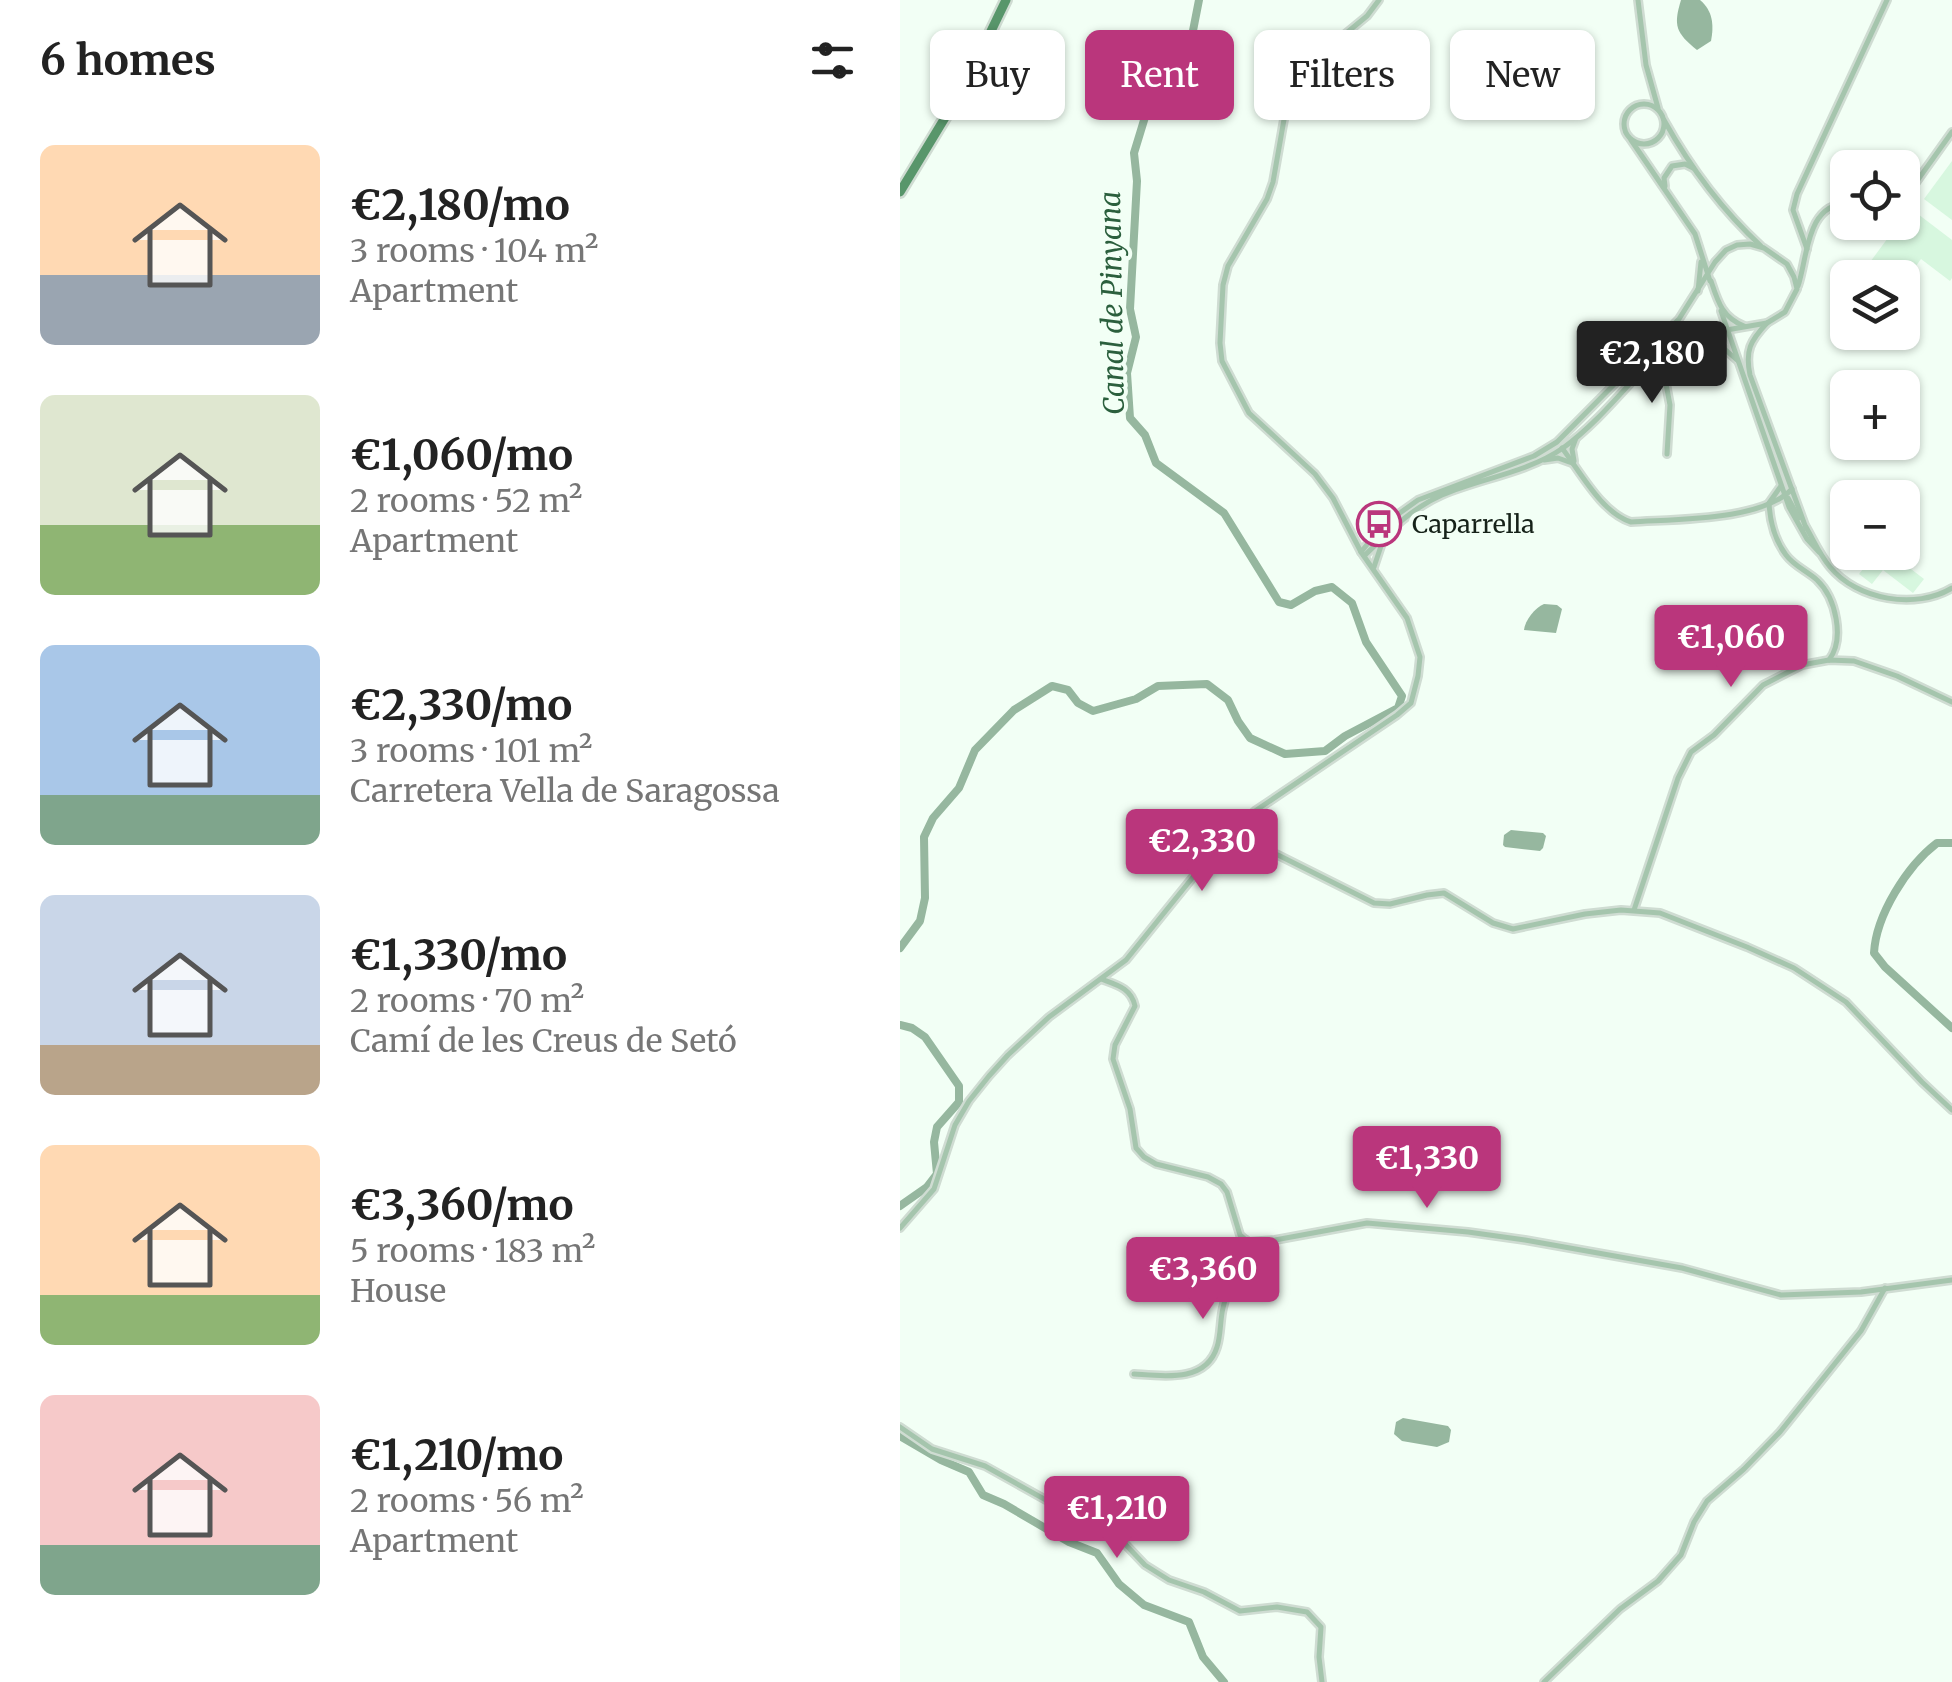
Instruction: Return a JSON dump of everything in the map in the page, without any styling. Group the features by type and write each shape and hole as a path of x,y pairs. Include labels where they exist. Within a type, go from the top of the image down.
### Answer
{"main road":[{"path":"900,192 959,95 1006,0"}],"street":[{"path":"900,1228 934,1189 955,1125 1008,1055 1035,1029 1120,966 1227,835 1411,703 1420,657 1408,618 1373,570 1316,474 1249,413 1222,361 1220,326 1228,266 1274,182 1289,91 1305,67 1366,16 1379,0"},
{"path":"1638,0 1646,64 1664,120 1695,169 1747,232 1787,264 1803,268"},
{"path":"1807,249 1793,210 1797,194 1888,0"},
{"path":"1659,111 1648,104 1629,110 1624,129 1695,234 1789,507 1819,552"},
{"path":"1632,140 1643,144 1655,142 1664,120"},
{"path":"1920,177 1952,132"},
{"path":"1665,188 1664,178 1672,166 1685,164 1695,169"},
{"path":"1806,528 1747,360 1750,345 1767,324 1785,312 1797,289 1819,216 1830,207"},
{"path":"1363,554 1402,509 1557,442 1679,319 1726,250 1750,244 1764,248"},
{"path":"1698,293 1702,260"},
{"path":"1787,264 1797,289"},
{"path":"1721,311 1747,327"},
{"path":"1355,539 1380,535 1442,494 1506,474 1562,448 1676,341 1767,324"},
{"path":"1698,334 1738,360"},
{"path":"1660,352 1670,405 1667,454"},
{"path":"1562,448 1571,427"},
{"path":"1574,464 1572,450 1578,435"},
{"path":"1562,448 1607,509 1632,522 1736,515 1792,490"},
{"path":"1543,450 1562,448"},
{"path":"1538,461 1558,458 1574,464"},
{"path":"1782,486 1770,502 1772,528 1791,561 1826,592 1839,632 1829,660"},
{"path":"1785,496 1819,552 1841,578 1876,596 1901,601 1926,598 1952,588"},
{"path":"1770,502 1789,507"},
{"path":"1373,570 1380,535"},
{"path":"1634,910 1678,778 1691,752 1714,735 1763,685 1802,666 1829,660 1854,661 1898,676 1952,702"},
{"path":"1227,835 1278,855 1374,904 1444,893 1506,928 1585,914 1634,910 1660,913 1746,947 1807,977 1846,1002 1952,1110"},
{"path":"1101,979 1125,988 1134,999 1134,1012 1114,1045 1113,1059 1130,1109 1136,1148 1156,1164 1221,1184 1240,1236 1248,1242 1367,1223 1468,1232 1682,1268 1780,1295 1952,1280"},
{"path":"1134,1374 1191,1374 1207,1364 1217,1348 1224,1301 1246,1240"},
{"path":"1544,1682 1620,1609 1670,1568 1681,1555 1707,1501 1780,1432 1860,1330 1885,1288"},
{"path":"900,1427 932,1449 985,1466 1125,1544 1169,1580 1204,1592 1240,1611 1277,1607 1307,1612 1320,1628 1322,1682"}],"shaded area":[{"path":"1681,0 1700,0 1710,14 1711,41 1697,50 1678,28"},
{"path":"1952,161 1952,220 1924,199"},
{"path":"1920,216 1952,240 1950,281 1921,259 1872,260 1886,240 1920,240"},
{"path":"1862,570 1883,570 1872,584 1859,574"},
{"path":"1883,570 1912,570 1924,579 1913,593"},
{"path":"1544,604 1562,609 1556,633 1524,630 1531,615"},
{"path":"1511,830 1543,833 1543,848 1540,851 1505,847 1504,835"},
{"path":"1403,1418 1448,1426 1449,1442 1437,1447 1402,1441 1394,1434 1396,1422"}],"waterway":[{"name":"Canal de Pinyana","path":"900,948 920,921 925,898 924,837 933,818 959,788 975,750 1014,710 1052,686 1068,690 1078,703 1093,711 1136,699 1158,686 1207,684 1228,700 1250,738 1285,754 1325,751 1398,708 1402,696 1366,642 1352,603 1332,587 1315,591 1291,605 1279,602 1224,513 1156,463 1145,435 1130,418 1127,373 1136,337 1130,309 1137,181 1134,153 1145,117 1167,90 1190,46 1199,0"},
{"name":"Canal de Pinyana","path":"1952,843 1937,843 1904,878 1880,923 1874,953 1952,1028"},
{"name":"Canal de Pinyana","path":"900,1025 925,1037 959,1086 959,1102 937,1127 937,1174 927,1187 900,1206"},
{"name":"Canal de Pinyana","path":"900,1436 969,1472 983,1495 1097,1553 1119,1584 1144,1605 1189,1622 1203,1657 1224,1682"}],"place":[{"name":"Caparrella","path":"1379,524"}]}
